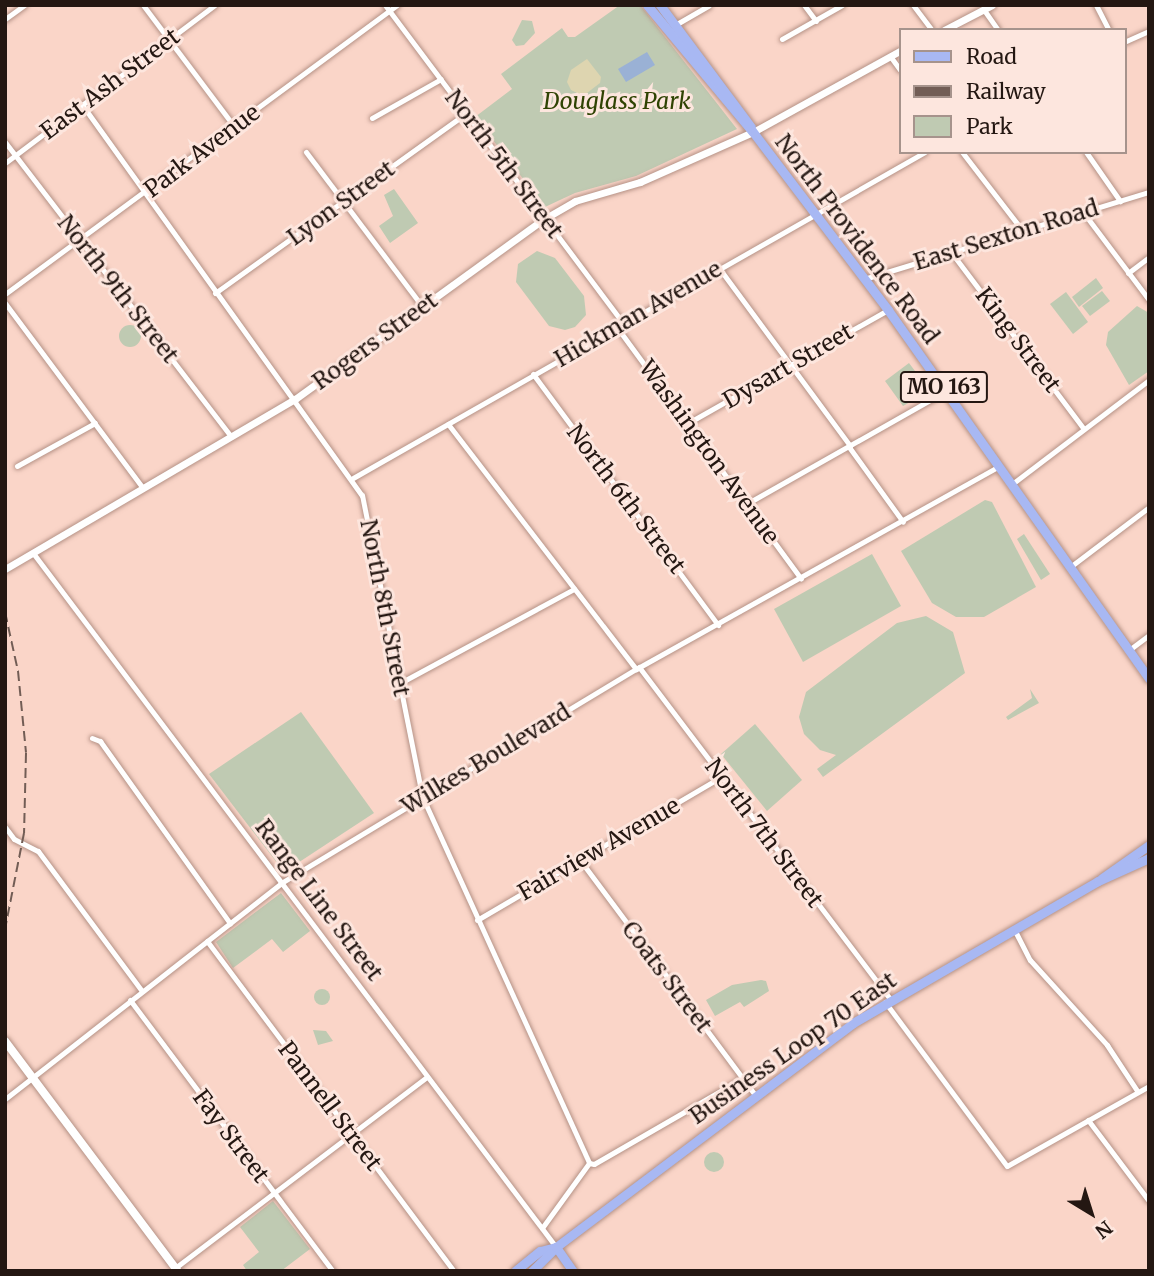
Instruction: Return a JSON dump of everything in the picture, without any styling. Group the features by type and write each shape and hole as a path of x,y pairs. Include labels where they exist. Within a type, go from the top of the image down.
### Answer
{"main road":[{"name":"North Providence Road","path":"647,5 753,132 888,310 1149,678"},
{"name":"North Providence Road","path":"660,5 745,114 753,132"},
{"name":"Business Loop 70 East","path":"1101,879 1149,845"},
{"name":"Business Loop 70 East","path":"532,1271 556,1247 755,1095 888,1001 1101,879 1149,858"},
{"path":"5,1041 177,1269"},
{"name":"Business Loop 70 East","path":"514,1271 540,1251 556,1247"},
{"name":"Range Line Street","path":"556,1247 573,1271"}],"street":[{"path":"5,19 24,5"},
{"path":"143,5 234,126"},
{"name":"East Ash Street","path":"5,163 215,5"},
{"name":"Park Avenue","path":"5,294 81,241 387,8 397,5"},
{"path":"675,25 709,5"},
{"path":"804,5 816,20"},
{"path":"782,39 842,5"},
{"path":"913,5 930,28"},
{"path":"948,28 992,5"},
{"path":"1096,5 1108,28"},
{"name":"North 5th Street","path":"387,8 619,324"},
{"path":"984,10 997,28"},
{"path":"1126,41 1149,31"},
{"name":"Rogers Street","path":"5,569 295,398 544,219 575,201 640,182 753,132 898,52"},
{"path":"890,56 898,67"},
{"path":"372,118 441,79"},
{"name":"North 8th Street","path":"83,106 215,293 353,478 362,495 422,796 589,1163"},
{"name":"Lyon Street","path":"215,293 466,113"},
{"name":"North 9th Street","path":"5,142 231,436"},
{"path":"306,152 422,306"},
{"name":"Hickman Avenue","path":"353,478 921,154"},
{"path":"964,154 1021,230"},
{"path":"1087,154 1121,201"},
{"name":"East Sexton Road","path":"864,279 1149,192"},
{"path":"1083,212 1149,300"},
{"name":"King Street","path":"951,251 1084,429"},
{"path":"1128,273 1149,257"},
{"path":"719,268 903,522"},
{"path":"5,303 143,488"},
{"name":"Dysart Street","path":"688,423 888,310"},
{"name":"Washington Avenue","path":"619,324 801,579"},
{"name":"North 6th Street","path":"533,374 719,625"},
{"path":"1010,485 1149,380"},
{"path":"748,503 946,391"},
{"path":"17,466 94,423"},
{"name":"North 7th Street","path":"448,424 721,777 1007,1166 1088,1119"},
{"name":"Wilkes Boulevard","path":"5,1099 281,883 637,668 719,625 998,467"},
{"path":"1069,568 1149,507"},
{"name":"Range Line Street","path":"33,553 556,1247"},
{"path":"400,683 575,589"},
{"path":"1129,650 1149,635"},
{"path":"92,738 100,741 230,923"},
{"name":"Fairview Avenue","path":"477,920 721,777"},
{"path":"5,827 14,839 38,851 142,991"},
{"name":"Coats Street","path":"580,860 755,1095"},
{"path":"1013,928 1030,960 1107,1045 1138,1092"},
{"name":"Pannell Street","path":"207,941 453,1271"},
{"name":"Fay Street","path":"130,1000 333,1271"},
{"path":"177,1269 427,1077"},
{"path":"542,1228 589,1163 594,1164 743,1078"},
{"path":"1149,1086 1088,1119 1149,1201"}],"green space":[{"name":"Douglass Park","path":"620,5 640,5 737,129 636,176 575,193 545,207 475,117 512,89 501,74 562,28 568,37 575,37"},
{"path":"522,20 532,21 535,33 524,45 516,46 512,40"},
{"path":"394,189 418,223 390,243 379,226 393,216 384,195"},
{"path":"537,251 555,258 584,296 586,315 575,327 565,330 549,326 516,282 518,264"},
{"path":"1096,278 1103,288 1079,307 1072,297"},
{"path":"1102,291 1110,301 1090,316 1082,306"},
{"path":"1066,292 1088,322 1073,334 1050,304"},
{"path":"1137,306 1149,313 1149,371 1129,385 1106,345 1108,332"},
{"path":"126,325 134,325 141,332 141,340 134,347 126,347 119,340 119,332"},
{"path":"909,363 930,391 903,406 885,381"},
{"path":"985,500 992,502 1036,587 984,617 956,617 932,603 901,551"},
{"path":"1024,534 1050,574 1041,580 1017,539"},
{"path":"872,554 901,606 803,662 774,609"},
{"path":"926,616 953,632 965,673 823,777 817,769 836,755 820,750 804,734 799,717 806,692 897,623"},
{"path":"1030,689 1039,703 1008,720 1006,717 1032,698"},
{"path":"301,712 374,813 284,872 209,774"},
{"path":"755,724 802,780 767,811 721,754"},
{"path":"281,893 310,931 283,952 272,939 233,968 216,942"},
{"path":"766,981 769,991 744,1007 740,1002 715,1016 706,1000 732,985"},
{"path":"322,989 328,991 328,1003 322,1005 316,1003 314,997 316,991"},
{"path":"313,1030 326,1031 333,1041 318,1045"},
{"path":"710,1152 718,1152 724,1162 718,1172 710,1172 704,1166 704,1158"},
{"path":"273,1201 310,1249 281,1271 247,1271 243,1265 259,1252 240,1227"}],"sand":[{"path":"587,59 601,77 600,83 583,96 571,90 567,82 571,70"}],"water":[{"path":"647,52 655,65 626,82 618,69"}],"railway":[{"path":"5,612 18,671 26,753 24,833 5,929"}]}
